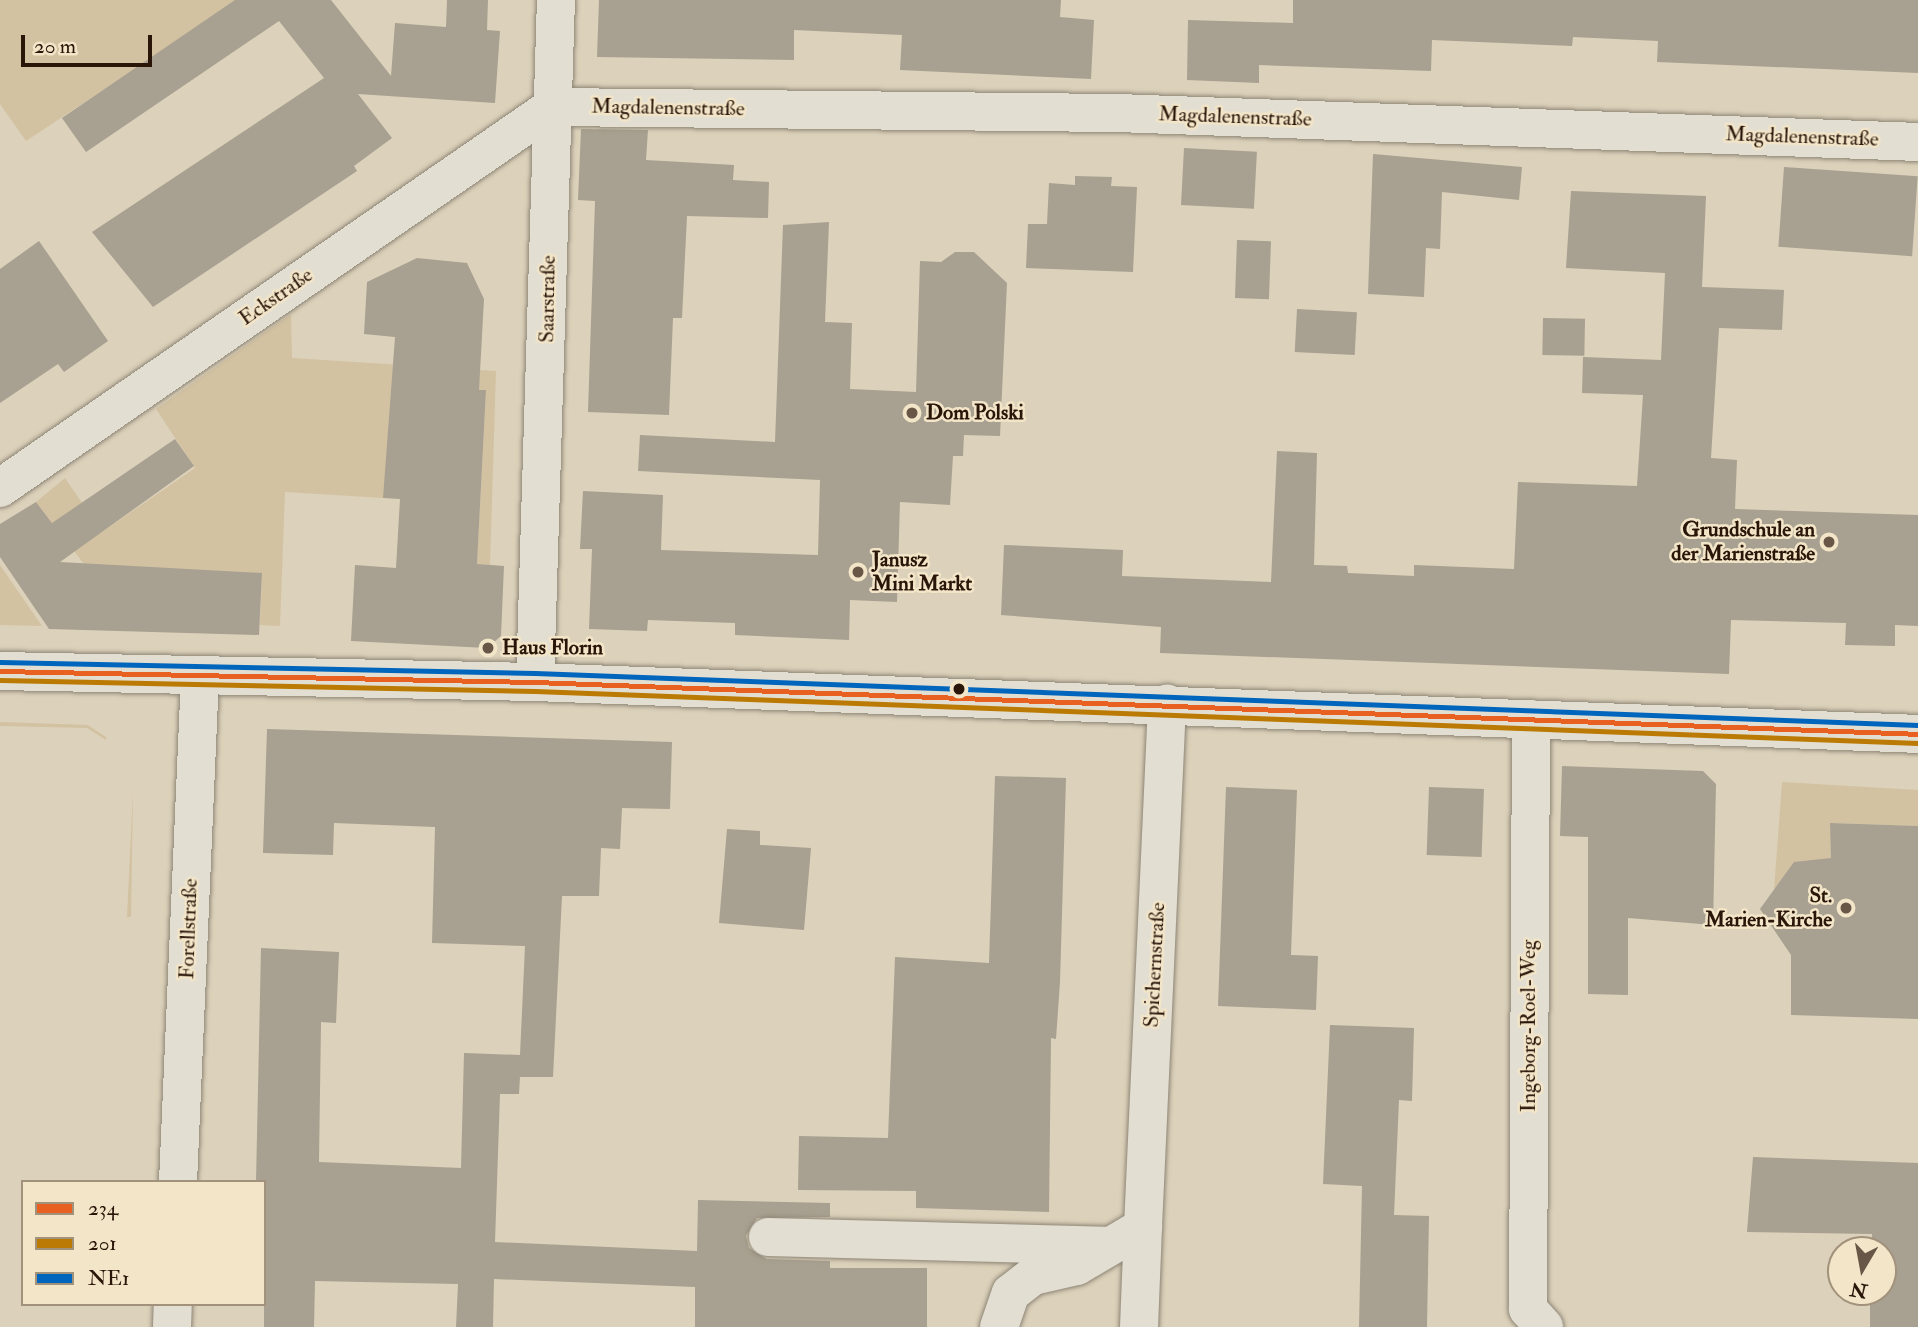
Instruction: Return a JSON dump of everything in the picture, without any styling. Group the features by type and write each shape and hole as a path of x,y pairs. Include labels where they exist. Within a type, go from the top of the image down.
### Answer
{"street":[{"name":"Saarstraße","path":"535,682 556,0"},
{"name":"Magdalenenstraße","path":"552,107 1117,113 1918,142"},
{"name":"Eckstraße","path":"0,488 552,107"},
{"path":"0,671 535,682 1918,734"},
{"name":"Forellstraße","path":"178,1180 200,676"},
{"name":"Spichernstraße","path":"1139,1327 1167,704"},
{"name":"Ingeborg-Roel-Weg","path":"1531,719 1528,1309 1544,1327"},
{"path":"999,1327 1011,1293 1033,1276 1077,1266 1143,1227"},
{"path":"768,1237 1111,1246"},
{"path":"172,1327 173,1306"}],"shaded area":[{"path":"0,0 239,0 26,141 0,104"},
{"path":"291,314 292,358 496,371 490,565 477,564 486,391 465,390 383,498 285,492 280,626 260,625 262,574 84,564 36,502 65,478 102,532 195,468 156,409"},
{"path":"0,565 42,626 0,625"},
{"path":"0,722 88,725 106,737 106,740 87,728 0,726"},
{"path":"1782,782 1918,790 1918,826 1831,823 1831,858 1774,890"},
{"path":"133,791 131,917 127,917"}],"building":[{"path":"235,0 331,0 391,76 395,23 446,27 447,0 488,0 487,30 500,31 495,103 358,94 392,138 354,166 357,171 153,307 92,232 324,78 279,21 86,152 62,118"},
{"path":"599,0 1061,0 1060,17 1094,20 1091,79 900,70 902,35 794,30 794,60 597,57"},
{"path":"1293,0 1918,0 1918,73 1657,62 1658,41 1573,37 1572,46 1432,40 1431,71 1259,65 1259,83 1187,80 1188,20 1293,23"},
{"path":"581,129 648,130 646,160 734,165 733,180 769,182 768,218 687,216 682,318 673,318 669,415 588,412 595,201 578,200"},
{"path":"1184,148 1257,152 1254,209 1181,205"},
{"path":"1373,154 1522,167 1519,200 1442,192 1440,249 1426,248 1424,297 1368,294"},
{"path":"1784,167 1918,176 1912,256 1778,247"},
{"path":"1075,176 1112,177 1111,186 1137,187 1133,272 1026,268 1028,224 1047,224 1049,183 1075,185"},
{"path":"1571,191 1706,196 1702,287 1784,290 1782,330 1719,328 1711,458 1737,460 1735,509 1918,515 1918,626 1895,625 1895,646 1845,645 1846,623 1731,620 1729,674 1160,653 1161,627 1001,615 1004,545 1123,550 1122,576 1271,582 1277,451 1317,453 1314,565 1347,566 1348,573 1414,576 1414,565 1514,569 1518,482 1637,486 1643,395 1582,393 1583,357 1661,360 1665,273 1566,268"},
{"path":"829,222 825,322 852,323 850,389 916,392 920,261 941,262 955,252 974,252 1007,283 1000,436 964,435 963,456 953,456 950,505 900,502 897,602 850,600 849,640 735,635 735,623 648,620 647,631 589,629 592,549 580,549 583,491 663,495 661,550 818,555 820,480 638,471 640,435 775,442 783,225"},
{"path":"1237,240 1271,241 1269,299 1235,298"},
{"path":"39,241 108,341 64,372 58,364 0,403 0,269"},
{"path":"417,258 467,263 484,299 479,390 486,390 477,564 504,566 501,636 487,648 351,641 355,565 396,568 400,499 383,498 395,337 364,334 367,282"},
{"path":"1297,309 1357,312 1355,355 1295,352"},
{"path":"1543,318 1585,319 1584,356 1542,355"},
{"path":"175,439 194,466 60,562 262,573 259,635 49,629 0,557 0,524 36,502 52,523"},
{"path":"267,729 672,742 670,809 622,808 620,849 601,848 599,896 562,896 553,1077 520,1077 519,1094 500,1094 495,1242 697,1251 698,1200 830,1203 830,1217 757,1218 746,1236 749,1248 767,1259 830,1261 830,1268 927,1268 927,1327 695,1327 695,1287 494,1279 493,1327 456,1327 458,1284 315,1281 314,1327 264,1327 266,1180 256,1180 261,948 339,952 336,1023 321,1022 319,1162 461,1168 464,1053 520,1055 525,946 432,943 435,827 334,823 333,855 263,853"},
{"path":"1562,766 1703,771 1716,784 1713,925 1628,918 1628,995 1588,994 1588,837 1560,836"},
{"path":"995,776 1066,778 1060,982 1056,1039 1051,1038 1049,1212 916,1208 916,1191 798,1190 799,1136 888,1138 895,957 989,963"},
{"path":"1226,787 1297,790 1291,955 1318,956 1316,1010 1218,1006"},
{"path":"1429,787 1484,789 1482,857 1427,855"},
{"name":"St. Marien-Kirche","path":"1830,823 1918,826 1918,1019 1791,1015 1791,955 1760,909 1794,862 1831,858"},
{"path":"727,829 760,831 760,845 811,848 804,930 719,923"},
{"path":"1330,1025 1414,1028 1412,1101 1399,1100 1394,1215 1429,1216 1427,1327 1359,1327 1362,1186 1323,1184"},
{"path":"1753,1157 1918,1163 1918,1327 1870,1327 1870,1306 1897,1306 1897,1236 1747,1232"}],"transit line":[{"name":"NE1","path":"0,662 535,673 1918,725"},
{"name":"234","path":"0,671 535,682 1918,734"},
{"name":"201","path":"0,680 535,691 1918,743"}],"place":[{"name":"Dom Polski","path":"912,413"},
{"name":"Grundschule an der Marienstraße","path":"1829,542"},
{"name":"Janusz Mini Markt","path":"858,572"},
{"name":"Haus Florin","path":"488,648"},
{"name":"St. Marien-Kirche","path":"1846,908"}]}
